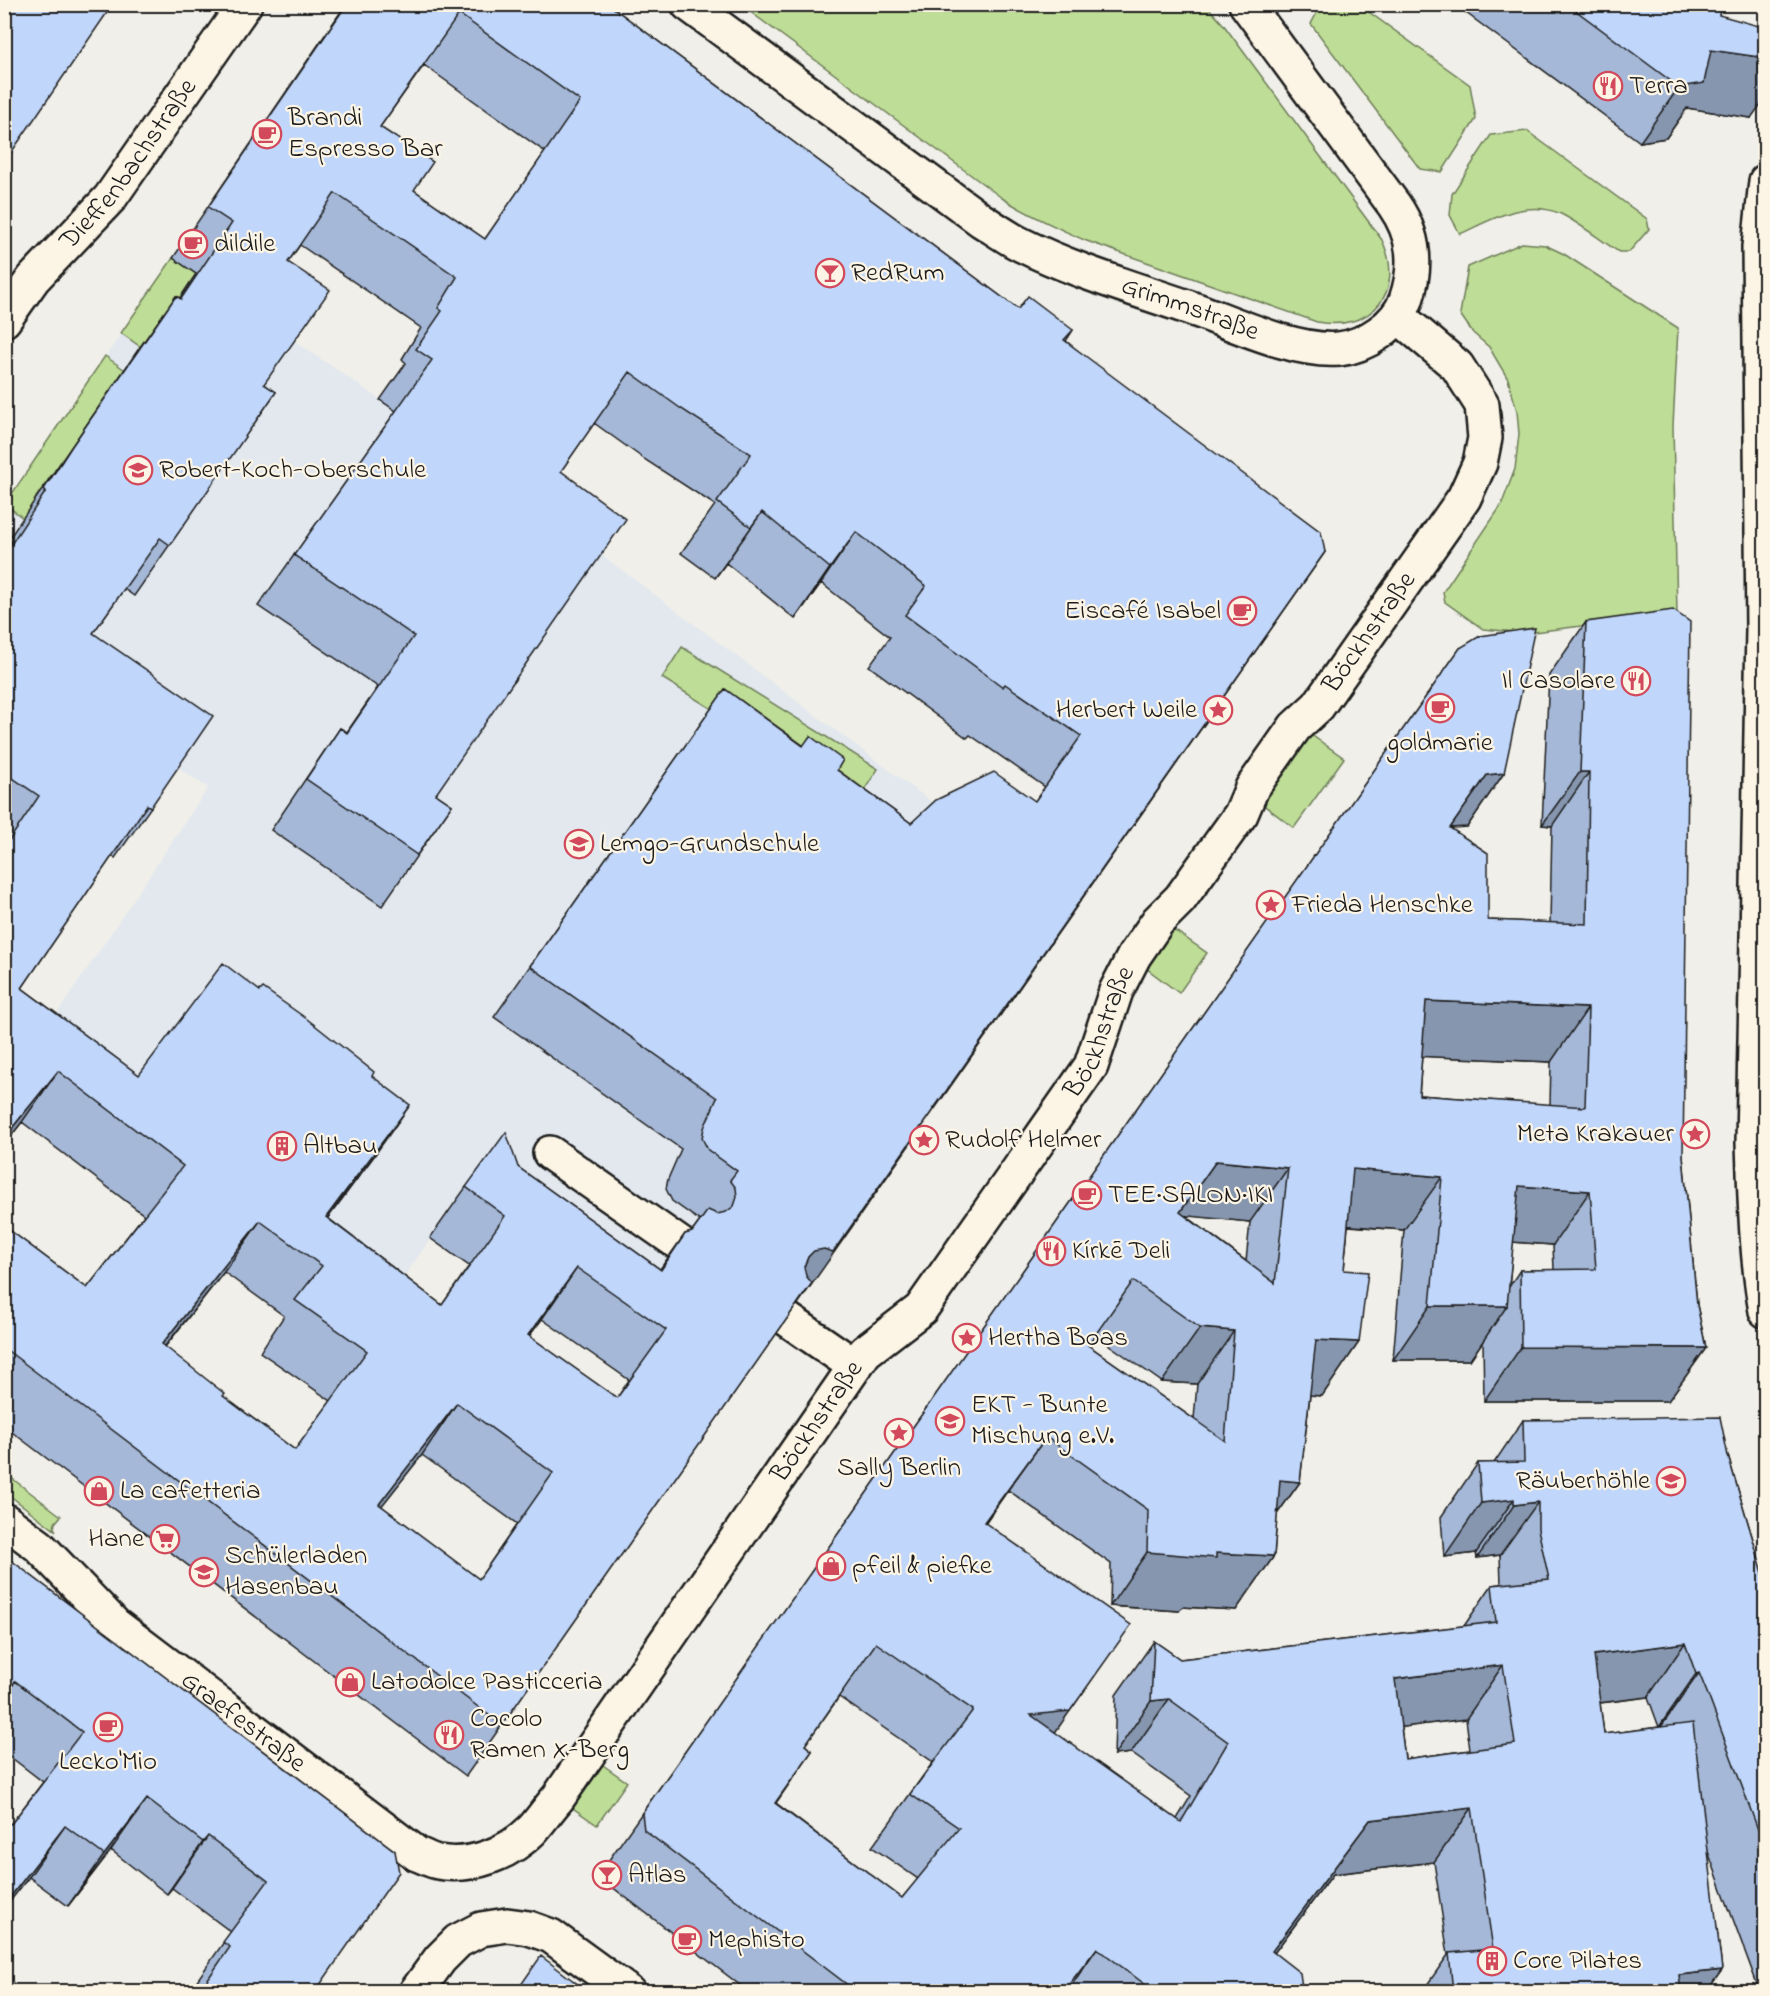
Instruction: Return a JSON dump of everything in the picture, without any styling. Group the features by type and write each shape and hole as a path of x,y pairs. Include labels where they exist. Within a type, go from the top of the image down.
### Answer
{"street":[{"name":"Dieffenbachstraße","path":"4,320 33,279 110,198 245,4"},
{"name":"Grimmstraße","path":"688,4 981,220 1018,243 1053,259 1267,336 1310,347 1340,349 1361,342 1384,329 1398,315 1406,301 1412,277 1413,248 1406,225 1394,205 1246,4"},
{"path":"1766,181 1759,247 1764,546 1753,1143 1755,1220 1766,1311"},
{"name":"Böckhstraße","path":"507,1848 530,1832 558,1798 865,1352 921,1309 946,1274 1091,1066 1116,991 1134,956 1158,921 1180,899 1241,814 1252,788 1295,727 1318,706 1464,498 1480,463 1485,438 1482,405 1457,366 1398,315"},
{"path":"550,1153 683,1246"},
{"path":"787,1319 855,1366"},
{"name":"Graefestraße","path":"4,1520 39,1546 115,1625 417,1854 437,1862 461,1863 483,1860 507,1848"},
{"path":"416,1992 440,1959 458,1941 481,1929 507,1925 529,1928 550,1936 628,1992"}],"shaded area":[{"name":"Lemgo-Grundschule","path":"173,258 536,506 977,836 1077,907 761,1355 630,1381 430,1239 369,1328 23,1065 208,788 5,648 5,504"}],"green space":[{"path":"741,5 1206,5 1223,24 1382,240 1390,276 1386,291 1379,304 1368,314 1354,321 1317,322 1084,240 1002,198"},
{"path":"1321,5 1359,5 1470,85 1476,119 1442,172 1420,169 1311,24"},
{"path":"1527,131 1647,219 1649,229 1629,252 1619,252 1561,214 1535,208 1496,217 1460,234 1450,215 1452,194 1491,135"},
{"path":"1522,243 1545,245 1564,254 1678,328 1673,426 1677,614 1526,633 1483,629 1445,602 1443,592 1501,506 1515,469 1519,434 1517,411 1508,379 1489,347 1473,333 1460,314 1468,267"},
{"path":"173,258 196,274 145,350 121,333"},
{"path":"105,356 128,372 112,389 36,497 27,521 5,504"},
{"path":"682,647 878,769 858,800 662,678"},
{"path":"1310,734 1344,758 1294,828 1261,803"},
{"path":"1170,930 1177,932 1207,953 1179,993 1146,968"},
{"path":"5,1473 61,1516 55,1523 56,1531 5,1492"},
{"path":"600,1763 627,1782 597,1825 570,1806"}],"building":[{"path":"4,4 113,4 4,163"},
{"path":"347,4 608,4 1018,309 1028,296 1073,330 1064,340 1321,532 1325,552 833,1252 824,1249 814,1251 808,1257 804,1267 806,1276 812,1283 502,1725 4,1348 4,1226 87,1288 183,1166 58,1071 4,1138 4,848 39,796 4,772 4,555 72,446 176,296 181,299 232,223 208,207","holes":["459,14 580,101 485,239 414,190 433,162 380,127","335,193 457,277 438,308 442,311 416,349 432,360 294,555 414,636 347,733 340,728 306,779 417,855 452,805 436,794 626,519 561,471 630,372 751,454 717,502 751,527 762,512 830,568 856,532 926,586 905,615 1003,687 1005,684 1081,736 1035,801 994,772 936,800 911,823 837,770 843,760 810,736 803,746 725,689 530,966 717,1098 702,1138 708,1150 737,1171 730,1180 736,1188 737,1197 734,1206 726,1212 717,1214 708,1210 692,1232 685,1234 661,1270 518,1167 506,1132 466,1187 505,1216 442,1305 326,1217 410,1105 372,1076 374,1072 307,1019 263,988 260,991 223,963 139,1075 22,988 147,805 151,807 213,716 93,633 160,538 170,545 276,392 264,384 330,290 288,262","260,1221 322,1266 295,1300 367,1351 295,1450 223,1396 225,1394 162,1344","577,1268 666,1330 617,1398 528,1335","457,1403 553,1473 479,1579 379,1504"]},
{"path":"1567,4 1721,4 1719,15 1766,28 1766,58 1711,50 1704,83 1679,87"},
{"path":"1673,610 1690,622 1683,1156 1697,1305 1706,1348 1521,1347 1520,1270 1596,1269 1590,1191 1519,1186 1507,1306 1430,1306 1442,1177 1353,1169 1344,1270 1368,1272 1359,1342 1316,1340 1300,1482 1280,1480 1274,1556 1216,1553 1216,1558 1147,1552 1148,1510 1046,1437 984,1522 1131,1625 1070,1711 1031,1715 1181,1822 1228,1742 1169,1699 1151,1701 1154,1641 1180,1659 1496,1622 1492,1585 1549,1579 1538,1529 1538,1502 1514,1505 1514,1499 1481,1503 1478,1463 1524,1462 1523,1420 1720,1417 1728,1456 1766,1583 1766,1851 1708,1695 1699,1673 1696,1674 1685,1643 1594,1655 1604,1734 1693,1723 1722,1970 1679,1975 1681,1992 1453,1992 1449,1953 1493,1949 1472,1808 1370,1820 1272,1951 1300,1973 1302,1987 1308,1992 1155,1992 1097,1948 1063,1992 857,1992 644,1830 642,1813 1460,648 1480,636 1535,628 1504,773 1487,775 1450,828 1488,853 1488,920 1587,924 1589,772 1580,772 1586,622","holes":["1426,1001 1588,1008 1585,1107 1419,1095","1216,1161 1288,1168 1275,1283 1180,1212","1133,1281 1200,1328 1234,1331 1225,1441 1088,1345","876,1643 973,1710 910,1794 959,1828 902,1898 775,1803 812,1751 805,1745","1503,1665 1515,1744 1405,1759 1395,1679"]},
{"path":"4,1555 395,1851 399,1872 315,1992 199,1992 230,1947 223,1942 268,1881 208,1836 203,1842 147,1799 104,1855 65,1826 4,1905 4,1820 11,1824 82,1732 15,1681 13,1685 4,1679"},
{"path":"541,1956 588,1992 516,1992"}],"place":[{"name":"Terra","path":"1608,86"},
{"name":"Brandi Espresso Bar","path":"267,134"},
{"name":"dildile","path":"193,244"},
{"name":"RedRum","path":"830,273"},
{"name":"Robert-Koch-Oberschule","path":"138,470"},
{"name":"Eiscafé Isabel","path":"1242,611"},
{"name":"Il Casolare","path":"1636,681"},
{"name":"goldmarie","path":"1440,708"},
{"name":"Herbert Weile","path":"1218,710"},
{"name":"Lemgo-Grundschule","path":"579,844"},
{"name":"Frieda Henschke","path":"1271,905"},
{"name":"Meta Krakauer","path":"1695,1134"},
{"name":"Rudolf Helmer","path":"924,1140"},
{"name":"Altbau","path":"282,1146"},
{"name":"TEE·SALON·IKI","path":"1087,1195"},
{"name":"Kírkē Deli","path":"1051,1251"},
{"name":"Hertha Boas","path":"967,1338"},
{"name":"EKT - Bunte Mischung e.V.","path":"950,1421"},
{"name":"Sally Berlin","path":"899,1433"},
{"name":"Räuberhöhle","path":"1671,1481"},
{"name":"La cafetteria","path":"99,1491"},
{"name":"Hane","path":"165,1539"},
{"name":"pfeil & piefke","path":"831,1566"},
{"name":"Schülerladen Hasenbau","path":"204,1572"},
{"name":"Latodolce Pasticceria","path":"350,1682"},
{"name":"Lecko'Mio","path":"108,1727"},
{"name":"Cocolo Ramen X-Berg","path":"449,1735"},
{"name":"Atlas","path":"607,1875"},
{"name":"Mephisto","path":"687,1940"},
{"name":"Core Pilates","path":"1492,1961"}]}
